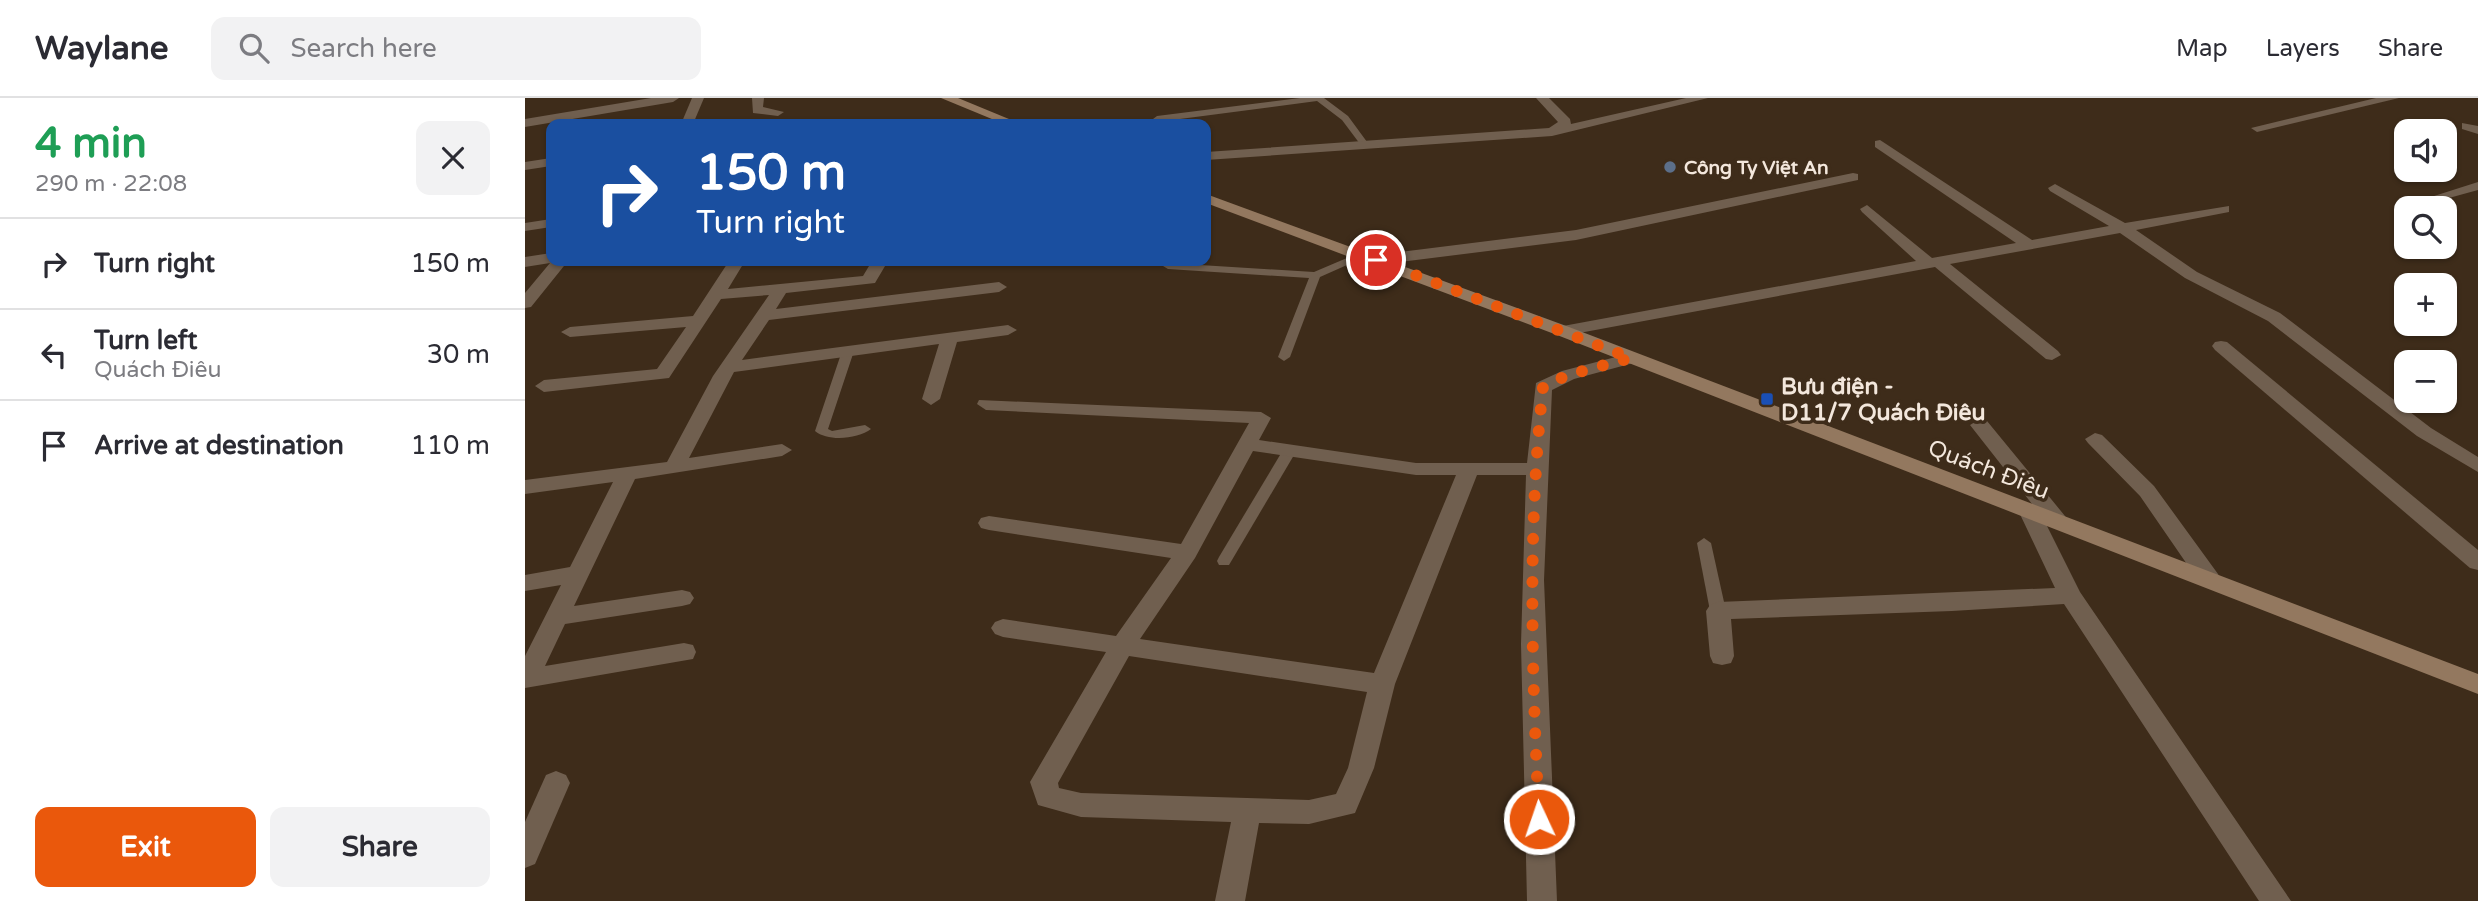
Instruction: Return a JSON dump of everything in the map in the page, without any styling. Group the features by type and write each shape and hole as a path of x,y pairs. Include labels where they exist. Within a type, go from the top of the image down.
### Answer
{"main road":[{"path":"947,98 1002,119"},
{"name":"Quách Điêu","path":"1211,200 1563,331 2478,684"}],"street":[{"path":"525,113 611,98"},
{"path":"549,119 673,98"},
{"path":"689,119 698,98"},
{"path":"758,98 757,110 778,113"},
{"path":"1542,98 1566,122 1552,132"},
{"path":"1211,156 1552,132 1702,98"},
{"path":"2257,128 2393,98"},
{"path":"525,123 546,119"},
{"path":"1880,144 2031,246"},
{"path":"525,166 546,163"},
{"path":"1368,257 1576,235 1853,177"},
{"path":"2442,196 2478,186"},
{"path":"2055,188 2122,227 2191,275 2274,317 2424,432 2478,466"},
{"path":"1867,209 2052,355"},
{"path":"1563,331 2224,209"},
{"path":"525,227 546,224"},
{"path":"525,262 546,259"},
{"path":"525,303 556,266"},
{"path":"544,386 663,374 734,266"},
{"path":"716,295 869,280 877,266"},
{"path":"765,315 999,287"},
{"path":"674,467 729,367 781,289"},
{"path":"570,332 700,321"},
{"path":"729,367 1008,330"},
{"path":"931,399 949,339"},
{"path":"2221,346 2478,562"},
{"path":"1542,901 1533,683 1534,468 1543,387 1568,375 1631,358"},
{"path":"986,404 1261,418 1187,553 1122,646 1044,782 1048,797 1081,805 1309,812 1345,804 1361,768 1382,684 1469,469"},
{"path":"1980,425 2057,521"},
{"path":"2095,439 2147,491 2210,580"},
{"path":"1247,444 1416,469 1534,468"},
{"path":"525,487 782,450"},
{"path":"627,474 526,679 684,652"},
{"path":"2029,510 2070,595 2276,901"},
{"path":"989,523 1187,553"},
{"path":"525,583 576,574"},
{"path":"1722,656 1719,611 1952,603 2070,595"},
{"path":"556,617 683,598"},
{"path":"1003,628 1382,684"},
{"path":"525,855 556,783"},
{"path":"1230,901 1245,822 1250,812"}],"lane":[{"path":"1157,119 1319,98 1345,118 1366,146"},
{"path":"1168,266 1315,275 1368,257"},
{"path":"1283,357 1315,275"},
{"path":"848,351 821,431 831,435 865,429"},
{"path":"1224,561 1290,450"},
{"path":"1704,543 1719,611"}],"place":[{"name":"Công Ty Việt An","path":"1670,167"},
{"name":"Bưu điện - D11/7 Quách Điêu","path":"1767,399"}],"route":[{"path":"1376,260 1631,358 1568,375 1543,387 1534,468 1533,683 1539,819"}]}
